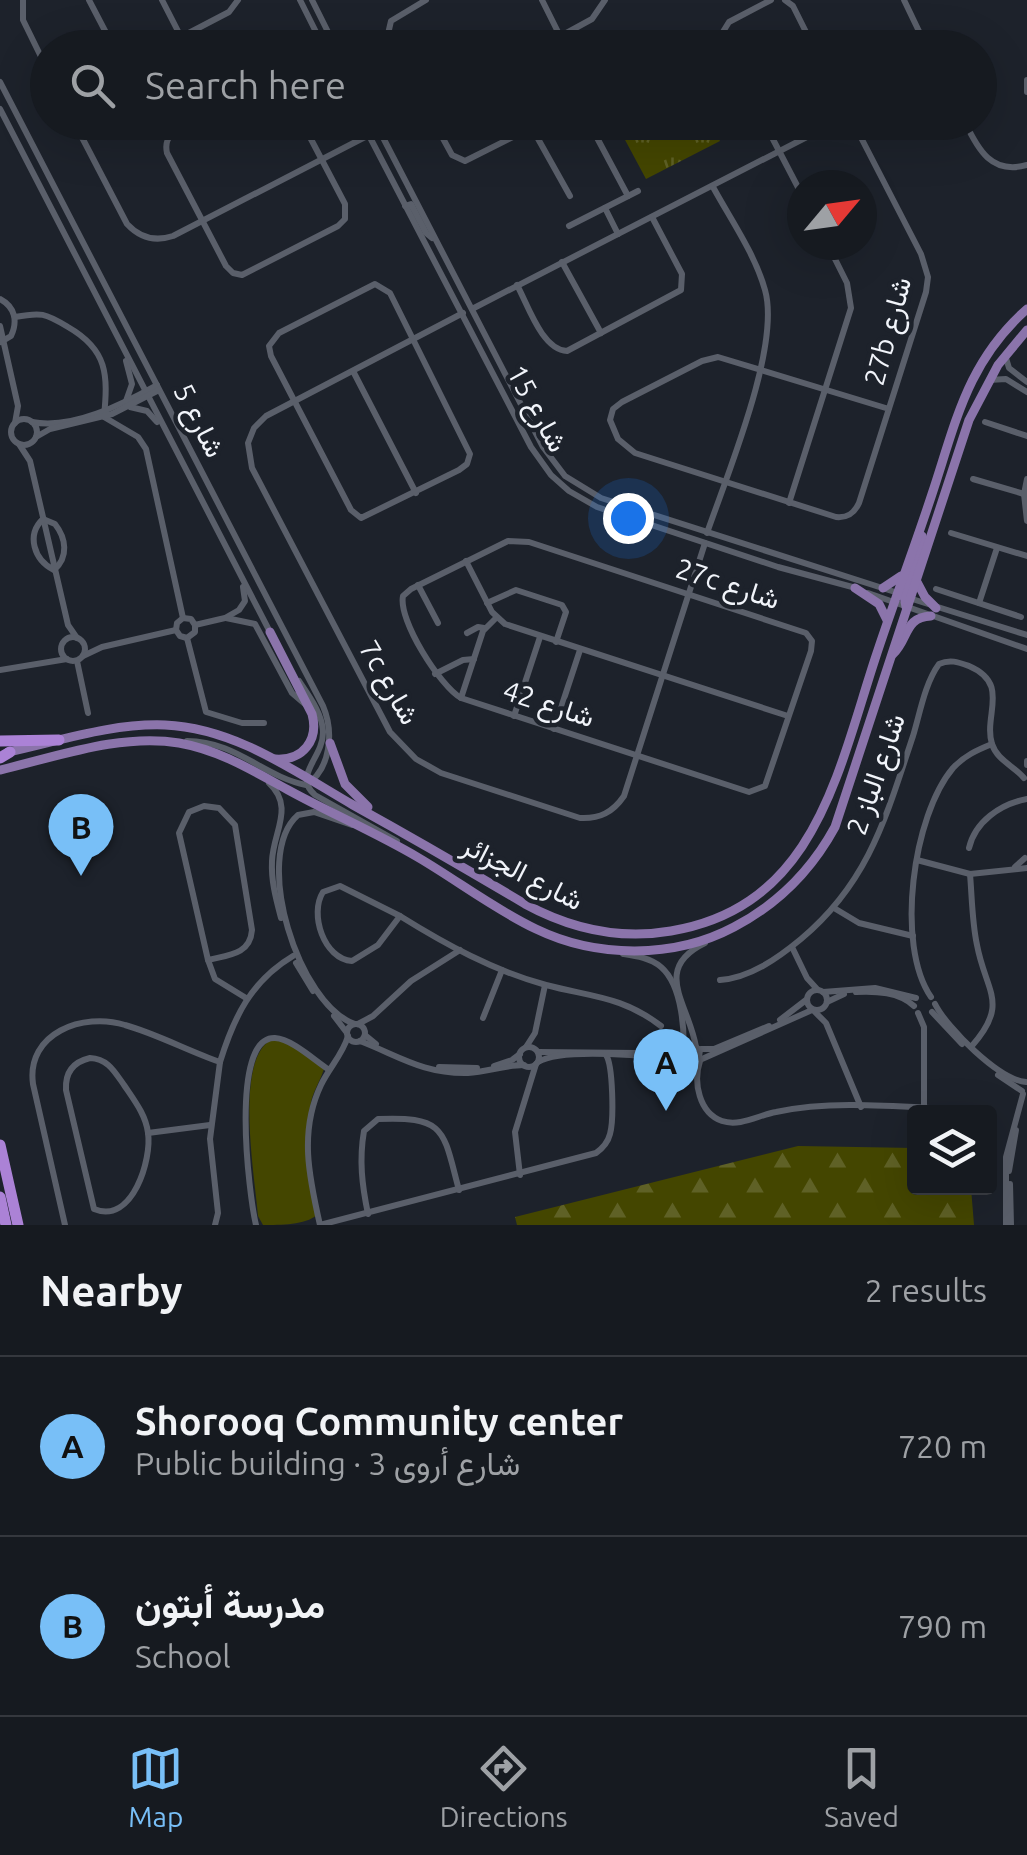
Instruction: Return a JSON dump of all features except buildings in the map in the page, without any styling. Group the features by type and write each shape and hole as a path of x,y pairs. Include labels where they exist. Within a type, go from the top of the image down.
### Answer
{"highway":[{"path":"0,741 59,740"},
{"path":"0,1145 18,1225"},
{"path":"0,1197 6,1225"}],"main road":[{"name":"شارع الجزائر","path":"0,770 127,742 178,742 216,753 257,772 406,851 534,928 566,940 607,949 661,949 714,937 781,896 822,849 845,804 891,656 902,599 902,574 932,495 950,429 970,382 1004,333 1027,309"},
{"name":"شارع الجزائر","path":"3,755 128,727 178,726 228,738 272,758 525,904 565,922 630,935 688,928 718,917 753,896 796,856 826,807 848,726 887,623 916,580 964,432 988,380 1027,330"},
{"path":"902,599 932,495"},
{"path":"883,588 902,574"},
{"path":"891,656 901,646 911,622 933,612 916,580"},
{"path":"854,588 879,604 887,623"},
{"path":"270,632 308,706 314,728 306,748 290,758 272,758"},
{"path":"330,743 337,768 352,794 398,830"}],"street":[{"path":"23,0 25,28 30,37"},
{"path":"89,0 105,30"},
{"path":"162,0 178,30"},
{"path":"195,30 229,12 238,0"},
{"path":"300,0 315,30"},
{"path":"312,0 327,30"},
{"path":"389,30 391,20 426,0"},
{"path":"542,0 557,30"},
{"path":"572,30 598,13 604,0"},
{"path":"723,30 771,0"},
{"path":"785,0 805,30"},
{"path":"904,0 918,30"},
{"path":"1027,80 1027,92"},
{"name":"شارع 5","path":"0,82 322,706 330,743"},
{"name":"شارع 5","path":"0,108 240,575 322,724 320,752 308,781"},
{"path":"83,140 126,224 144,237 159,239 173,236 359,140"},
{"path":"168,140 166,148 202,221 226,266 237,275 292,250 345,219 346,209 311,140"},
{"name":"شارع 15","path":"372,140 532,447 551,475 578,497 638,522 902,599"},
{"name":"شارع 15","path":"384,140 546,453 570,480 601,498 664,520 883,588 1026,649"},
{"path":"444,140 452,155 465,161 508,140"},
{"path":"539,140 570,196"},
{"path":"598,140 628,196"},
{"path":"774,140 789,170"},
{"path":"472,309 802,140"},
{"name":"27b شارع","path":"790,503 841,517 850,515 858,504 926,292 928,277 922,254 862,140"},
{"path":"974,140 997,165 1027,166"},
{"path":"707,534 761,368 769,330 765,289 713,186"},
{"path":"569,226 638,191"},
{"path":"405,206 410,204 426,233 434,238"},
{"path":"605,208 618,234"},
{"path":"517,286 555,349 567,351 675,295 683,286 682,274 652,217"},
{"path":"836,260 851,302 826,389 790,503 635,452 623,444 610,426 610,414 617,405 712,358 729,358 761,368 826,389 889,409"},
{"path":"562,262 601,333"},
{"path":"375,284 387,289 470,449 470,459 460,470 366,518 357,517 294,401 271,356 272,338 375,284"},
{"path":"0,299 9,305 14,317 14,332 2,342"},
{"path":"14,317 45,314 88,338 99,354 107,393 103,414"},
{"path":"294,401 463,314"},
{"path":"0,326 18,406 37,430 30,461"},
{"path":"1006,353 1009,368 1027,382"},
{"path":"126,355 132,384 126,405 127,430"},
{"path":"353,371 416,492"},
{"path":"988,380 1006,378 1027,392"},
{"path":"497,380 512,404 520,402"},
{"path":"18,443 27,445 54,428 103,414 158,388"},
{"path":"107,393 151,414 169,438"},
{"name":"7c شارع","path":"294,401 266,416 254,428 248,444 252,468 384,724 396,740 416,759 441,773 580,818 596,818 616,806 624,796 637,756"},
{"path":"18,406 14,425 18,443 30,461 68,624 84,644 102,646"},
{"path":"14,425 103,414 140,440 146,449 184,618"},
{"path":"984,422 1027,436"},
{"path":"973,479 1024,494"},
{"path":"1027,479 1027,521"},
{"path":"638,522 639,516 664,520"},
{"path":"43,519 35,529 34,547 41,560 54,570"},
{"path":"43,519 58,527 64,541 64,557 54,570"},
{"path":"951,533 1027,556"},
{"name":"27c شارع","path":"415,587 502,543 522,541 802,630 810,636 812,646 768,782 758,791 749,792"},
{"path":"637,756 705,544"},
{"path":"979,603 996,548"},
{"path":"466,561 496,618 540,637 788,716"},
{"path":"195,625 225,618 244,604 240,575"},
{"path":"415,587 438,623"},
{"name":"شارع 42","path":"415,587 403,596 402,606 436,674 448,690 461,698 749,792"},
{"path":"936,589 1021,617"},
{"path":"487,602 516,590 562,605 566,612 556,642"},
{"name":"شارع 15","path":"933,612 1027,635"},
{"path":"184,618 195,625 195,632 187,638 176,630 177,622 184,618"},
{"path":"225,618 256,624 292,693 308,706"},
{"path":"461,698 484,629 496,618"},
{"path":"67,660 63,644 68,624"},
{"path":"467,634 478,627 484,629"},
{"path":"0,670 45,660 80,658 102,646 176,630"},
{"path":"514,716 540,637"},
{"path":"45,660 77,638"},
{"path":"187,638 206,712 242,723 264,723"},
{"path":"84,644 80,658 88,712"},
{"path":"554,728 580,650"},
{"path":"436,674 474,659"},
{"name":"شارع الباز 2","path":"720,980 746,974 792,946 834,908 860,874 879,837 939,664 948,660 968,666 988,683 994,703 992,744"},
{"path":"178,742 225,748 308,781 315,795 394,839 406,851"},
{"path":"308,781 330,743"},
{"path":"1025,1097 976,1058 932,1007 923,984 914,936 913,890 928,816 949,773 966,757 992,744 1003,761 1026,779"},
{"path":"1014,768 1027,764 1026,779"},
{"path":"257,772 276,789 283,808 272,856 292,956 312,990 356,1036 402,1062 440,1071 480,1072 525,1066 552,1056 686,1056"},
{"path":"969,848 974,832 984,820 1014,802 1027,799"},
{"path":"208,960 241,952 250,942 252,930 235,825 226,812 212,806 190,812 179,833 208,960 215,980 246,998"},
{"path":"352,825 314,812 294,818 286,830 278,893 302,965 330,1006 344,1020 356,1024 373,1016"},
{"path":"917,860 970,874 1014,868 1027,862"},
{"path":"970,874 977,948 994,1001 987,1028 971,1047"},
{"path":"400,916 373,950 347,961 330,949 316,906 323,892 340,886 400,916 460,950 502,970 620,1002 661,1026"},
{"path":"834,908 859,923 914,936"},
{"path":"696,1075 698,1048 676,982 676,969 687,952 714,937"},
{"path":"792,946 807,978 820,991 826,1005 826,1024"},
{"path":"607,949 645,958 662,968 673,984 686,1056 696,1075 703,1104 725,1122 796,1108 907,1108"},
{"path":"460,950 404,986 328,1069 312,1108 307,1138 308,1172 320,1225 586,1158 601,1150 611,1129 612,1065 606,1055"},
{"path":"215,1225 210,1126 220,1062 246,998 262,979 292,956"},
{"path":"484,1018 502,970"},
{"path":"807,978 807,998 826,1024 861,1107"},
{"path":"923,984 916,1003 924,1027 924,1105"},
{"path":"356,1036 438,1067 487,1067 509,1062 523,1051 534,1033 546,985"},
{"path":"523,1051 601,1050 686,1056 698,1048 714,1049 759,1031 799,1009 807,998 820,991 875,988 932,1007"},
{"path":"686,1056 692,1065 845,994 876,992 932,1007 1001,1072 1026,1082 1010,1158 1009,1225"},
{"path":"924,1027 932,1007"},
{"path":"65,1225 32,1076 42,1043 63,1028 114,1022 220,1062"},
{"path":"356,1024 356,1036"},
{"path":"356,1024 356,1036"},
{"path":"683,1028 689,1030 692,1026"},
{"path":"520,1174 515,1132 537,1063 534,1033"},
{"path":"256,1225 246,1120 247,1080 256,1049 265,1040 278,1038 328,1069"},
{"path":"523,1051 530,1078"},
{"path":"612,1065 622,1056"},
{"path":"117,1220 104,1218 92,1202 66,1090 73,1066 90,1058 107,1063 138,1105 148,1133 147,1158 133,1208"},
{"path":"1009,1225 1006,1157 1025,1097"},
{"path":"368,1214 361,1175 362,1143 366,1127 378,1118 428,1124 440,1130 460,1190"},
{"path":"148,1133 210,1126"}],"green space":[{"path":"625,140 720,141 646,179"},
{"path":"271,1040 286,1041 324,1069 312,1098 307,1128 308,1171 317,1215 299,1223 263,1225 258,1216 250,1094 260,1052"},
{"path":"798,1146 907,1148 907,1195 972,1195 974,1225 517,1225 515,1217"}],"place":[{"name":"مدرسة أبتون","path":"81,876"},
{"name":"Shorooq Community center","path":"666,1111"}]}
